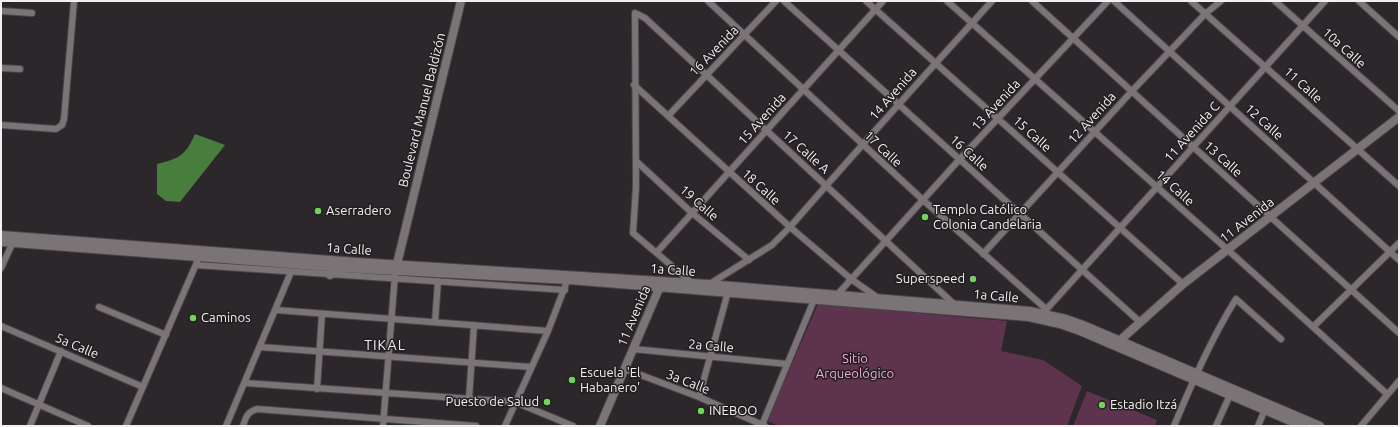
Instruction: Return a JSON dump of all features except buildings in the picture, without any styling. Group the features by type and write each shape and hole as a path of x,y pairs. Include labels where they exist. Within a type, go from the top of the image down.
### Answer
{"main road":[{"name":"Boulevard Manuel Baldizón","path":"395,271 461,1"},
{"name":"11 Avenida","path":"1117,343 1183,284 1399,118"},
{"name":"1a Calle","path":"1,234 15,239 198,257 248,257 357,265 395,271 569,278 695,288 814,300 956,308 1030,314 1117,343"},
{"name":"1a Calle","path":"1,242 15,239"},
{"name":"1a Calle","path":"248,257 342,268 357,265"},
{"path":"330,275 342,268"},
{"name":"1a Calle","path":"695,288 708,284 880,299 956,308"},
{"name":"11 Avenida","path":"600,426 661,285"},
{"name":"1a Calle","path":"1030,314 1045,311 1078,323 1117,343 1266,407 1302,426"},
{"name":"1a Calle","path":"1195,377 1230,395 1320,426"}],"street":[{"path":"1,125 56,129 62,125 64,119 74,1"},
{"name":"17 Calle","path":"708,1 863,146 1045,311"},
{"name":"16 Avenida","path":"668,116 776,1"},
{"name":"16 Calle","path":"784,1 1140,322"},
{"name":"15 Calle","path":"866,1 1183,284"},
{"name":"15 Avenida","path":"657,252 691,212 883,1"},
{"name":"14 Calle","path":"947,1 1228,250 1387,394"},
{"name":"14 Avenida","path":"708,284 772,245 900,105 934,63 992,1"},
{"name":"13 Calle","path":"1032,1 1399,333"},
{"name":"13 Avenida","path":"836,296 922,200 1108,1"},
{"name":"12 Calle","path":"1114,1 1315,182 1399,260"},
{"name":"11 Calle","path":"1191,1 1266,66 1399,186"},
{"name":"12 Avenida","path":"983,254 1132,91 1205,14 1220,1"},
{"name":"10a Calle","path":"1275,1 1399,111"},
{"name":"11 Avenida C","path":"1045,311 1325,1"},
{"path":"1359,1 1399,37"},
{"path":"1,11 32,13"},
{"name":"17 Calle A","path":"634,85 635,13 645,18 706,76 887,240 956,308"},
{"path":"1,68 20,69"},
{"path":"634,85 636,161 633,233 657,252 695,288"},
{"name":"18 Calle","path":"634,85 790,227 851,279 880,299"},
{"name":"19 Calle","path":"636,161 691,212 748,260"},
{"path":"1,268 15,239"},
{"path":"1313,327 1399,243"},
{"path":"126,426 198,257"},
{"name":"1a Calle","path":"198,257 291,272 330,275 395,271 438,281 565,290"},
{"path":"383,426 387,356 395,271"},
{"path":"226,426 291,272"},
{"path":"505,426 548,331 569,278"},
{"path":"435,322 438,281"},
{"path":"699,397 728,292"},
{"path":"1174,426 1195,377 1236,299 1281,339"},
{"path":"764,425 787,364 814,300"},
{"path":"100,307 166,335"},
{"path":"276,310 548,331"},
{"path":"317,389 318,351 322,314"},
{"path":"469,399 474,325"},
{"name":"5a Calle","path":"1,326 143,387"},
{"path":"260,347 531,367"},
{"name":"2a Calle","path":"633,350 787,364"},
{"path":"30,426 61,351"},
{"name":"3a Calle","path":"625,369 699,397 764,425"},
{"path":"1361,426 1399,381"},
{"path":"245,383 515,402 573,426"},
{"path":"1,388 88,426"},
{"path":"1216,426 1230,395"},
{"path":"1258,426 1266,407"},
{"path":"243,426 247,414 257,409 476,426"}],"green space":[{"name":"Sitio Arqueológico","path":"818,304 1007,321 1001,351 1043,360 1082,386 1067,426 779,426 767,421"},
{"name":"Estadio Itzá","path":"1087,391 1157,420 1155,426 1073,426"}],"shaded area":[{"path":"195,134 225,145 180,202 166,201 157,194 157,164 176,158 185,152"}],"place":[{"name":"Aserradero","path":"318,211"},
{"name":"Templo Católico Colonia Candelaria","path":"925,217"},
{"name":"Superspeed","path":"973,279"},
{"name":"Caminos","path":"193,318"},
{"name":"Escuela 'El Habanero'","path":"572,380"},
{"name":"Puesto de Salud","path":"547,402"},
{"name":"Estadio Itzá","path":"1102,405"},
{"name":"INEBOO","path":"701,411"}],"district":[{"name":"TIKAL","path":"385,345"}]}
